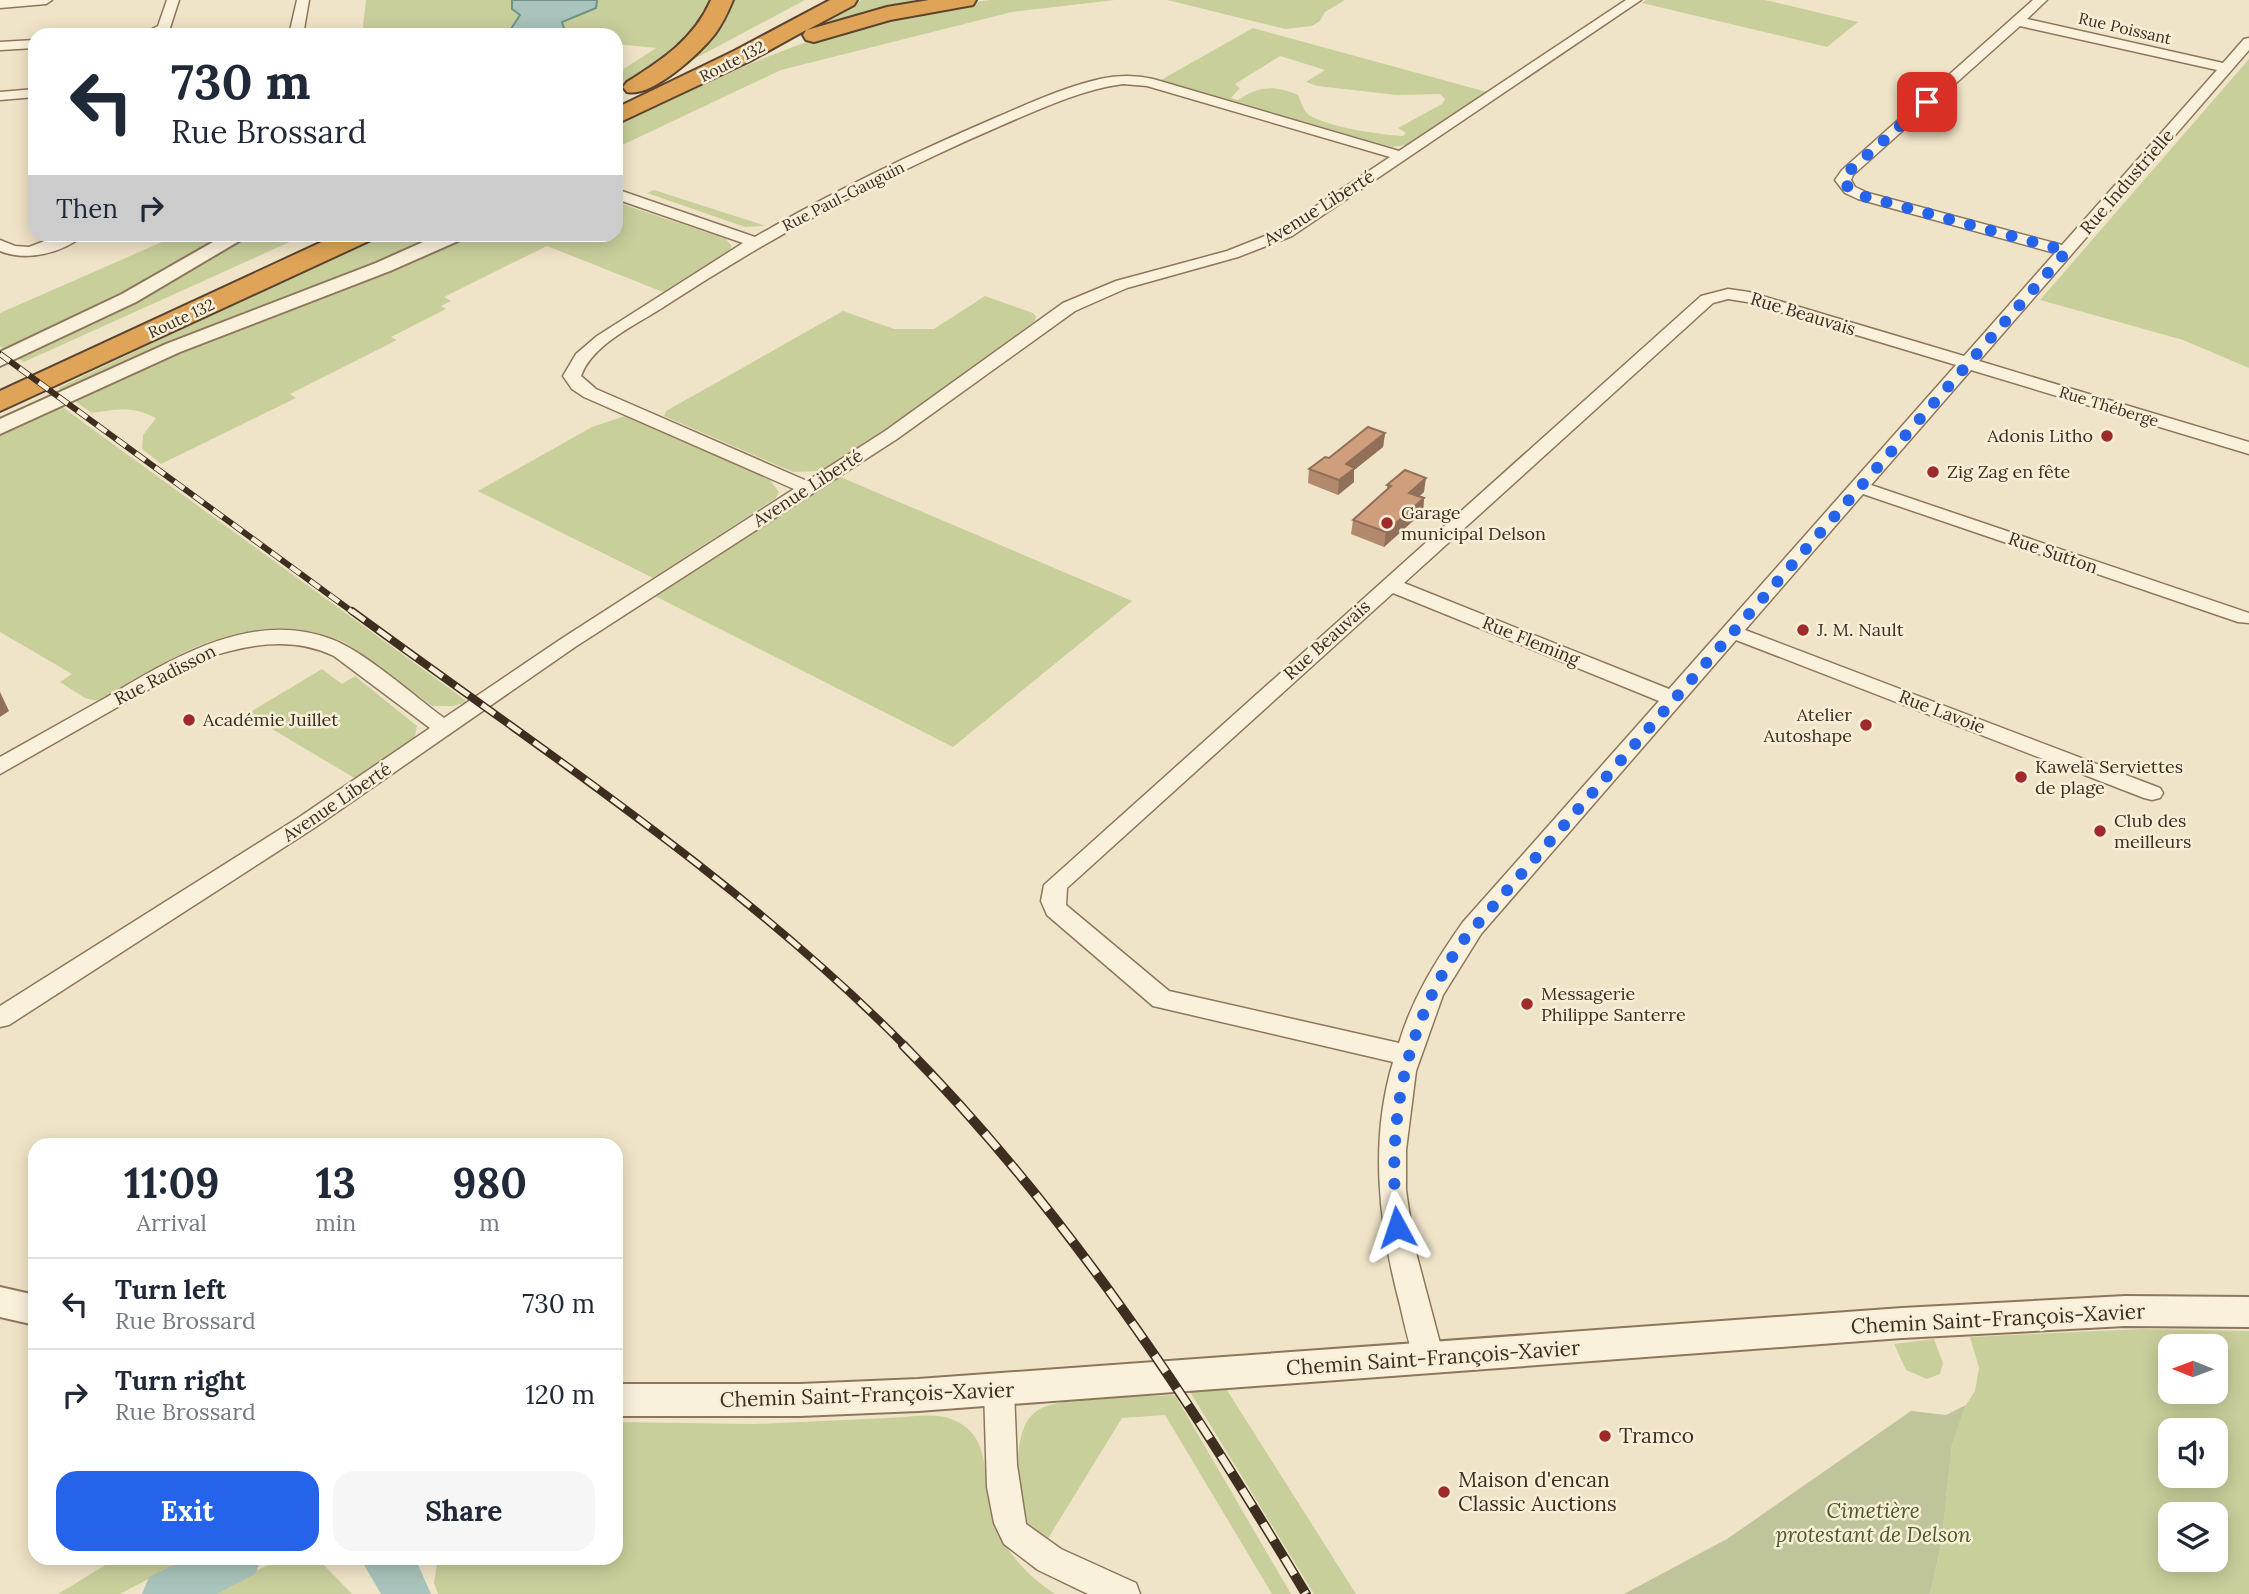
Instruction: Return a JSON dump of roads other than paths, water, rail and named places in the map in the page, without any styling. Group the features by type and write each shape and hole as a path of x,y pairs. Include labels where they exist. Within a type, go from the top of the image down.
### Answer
{"highway":[{"path":"623,96 691,47 709,27 722,0"},
{"name":"Route 132","path":"623,98 688,70 822,0"},
{"name":"Route 132","path":"623,114 742,56 846,0"},
{"path":"742,56 867,19 965,0"},
{"name":"Route 132","path":"0,383 308,242"},
{"name":"Route 132","path":"0,402 345,242"}],"street":[{"path":"0,20 4,3 46,0"},
{"path":"164,28 173,0"},
{"path":"297,28 303,0"},
{"name":"Avenue Liberté","path":"0,1018 306,823 568,643 925,411 1079,301 1100,292 1274,239 1635,0"},
{"path":"2041,0 1847,173 1843,180 1850,190 1863,196 2067,251"},
{"name":"Rue Poissant","path":"2017,22 2226,68"},
{"name":"Rue Industrielle","path":"1429,1359 1402,1254 1394,1198 1395,1121 1408,1055 1429,998 1461,943 1672,698 1860,488 2249,42"},
{"path":"0,46 28,44"},
{"name":"Rue Paul-Gauguin","path":"808,488 590,393 578,385 572,376 578,361 611,335 755,242 823,204 921,156 1041,105 1108,81 1148,82 1401,156"},
{"path":"0,96 28,94"},
{"path":"623,196 755,242"},
{"path":"0,244 14,252 34,251 57,242"},
{"path":"0,359 129,298 228,242"},
{"path":"0,427 173,348 363,275 439,242"},
{"name":"Rue Beauvais","path":"1408,1055 1162,999 1064,917 1053,901 1056,885 1389,584 1713,297 1728,294 1749,297 1968,364"},
{"name":"Rue Théberge","path":"1968,364 2249,448"},
{"name":"Rue Sutton","path":"1860,488 2245,618"},
{"name":"Rue Fleming","path":"1389,584 1672,698"},
{"name":"Rue Lavoie","path":"1733,632 2151,793"},
{"name":"Rue Radisson","path":"0,767 195,655 230,643 261,638 299,638 332,647 444,728"},
{"path":"0,1302 28,1308"},
{"name":"Chemin Saint-François-Xavier","path":"623,1400 800,1400 999,1390 2041,1315 2166,1310 2249,1312"},
{"path":"999,1390 1004,1487 1009,1524 1016,1536 1038,1552 1124,1594"}],"water":[{"path":"512,0 597,0 596,8 562,22 564,28 512,28 520,15 512,9"}],"waterway":[{"path":"167,1594 223,1565"},
{"path":"391,1565 406,1594"}],"railway":[{"path":"0,354 354,613"},
{"path":"352,611 708,872 842,985 905,1046"},
{"path":"903,1045 962,1107 1017,1172 1121,1307 1216,1448 1306,1594"}],"place":[{"name":"Adonis Litho","path":"2107,436"},
{"name":"Zig Zag en fête","path":"1933,472"},
{"name":"Garage municipal Delson","path":"1387,523"},
{"name":"J. M. Nault","path":"1803,630"},
{"name":"Académie Juillet","path":"189,720"},
{"name":"Atelier Autoshape","path":"1866,725"},
{"name":"Kawelä Serviettes de plage","path":"2021,777"},
{"name":"Club des meilleurs","path":"2100,831"},
{"name":"Messagerie Philippe Santerre","path":"1527,1004"},
{"name":"Tramco","path":"1605,1436"},
{"name":"Maison d'encan Classic Auctions","path":"1444,1492"}],"park label":[{"name":"Cimetière protestant de Delson","path":"1873,1523"}]}
